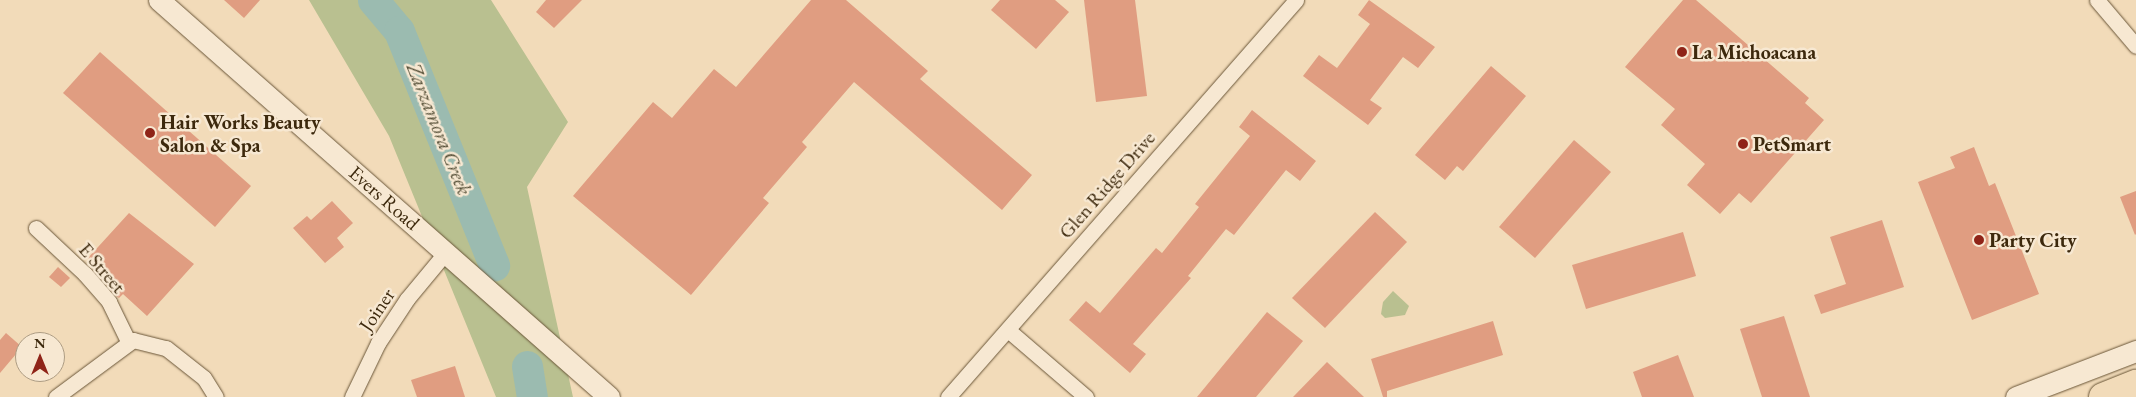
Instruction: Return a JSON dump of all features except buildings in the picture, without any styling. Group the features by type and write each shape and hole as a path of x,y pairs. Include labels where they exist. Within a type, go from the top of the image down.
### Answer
{"highway":[{"path":"2103,397 2136,384"},
{"path":"2127,397 2136,393"}],"main road":[{"name":"Evers Road","path":"159,0 609,397"},
{"path":"2016,397 2136,351"}],"street":[{"name":"Glen Ridge Drive","path":"948,397 1296,0"},
{"path":"2098,0 2136,46"},
{"name":"E Street","path":"36,228 85,274 109,302 128,342"},
{"name":"Joiner","path":"352,397 378,343 407,299 446,252"},
{"path":"1008,330 1086,397"},
{"path":"56,397 128,342 150,343 166,348 204,378 216,397"}],"green space":[{"path":"309,0 491,0 568,122 527,187 573,397 496,397 389,136"},
{"path":"1393,291 1409,306 1405,315 1385,318 1381,314 1383,302"}],"waterway":[{"name":"Zarzamora Creek","path":"373,0 399,31 494,265"},
{"name":"Zarzamora Creek","path":"527,366 532,397"}],"place":[{"name":"La Michoacana","path":"1682,52"},
{"name":"Hair Works Beauty Salon & Spa","path":"150,133"},
{"name":"PetSmart","path":"1743,144"},
{"name":"Party City","path":"1979,240"}]}
